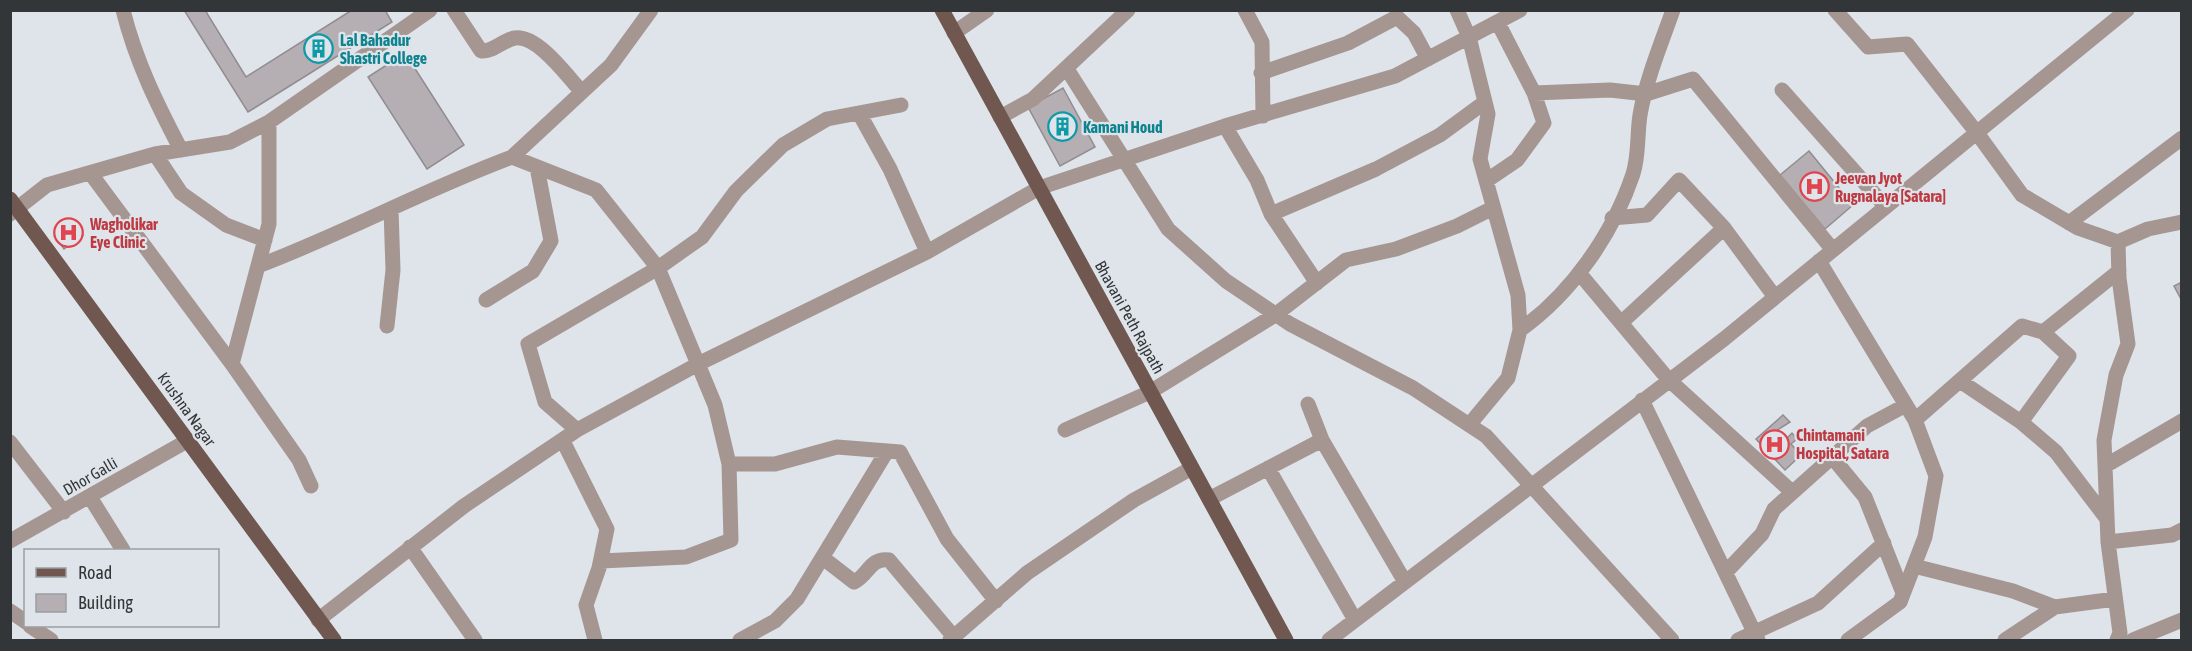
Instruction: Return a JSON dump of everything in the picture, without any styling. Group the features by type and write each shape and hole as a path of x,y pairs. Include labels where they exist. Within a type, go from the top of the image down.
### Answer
{"main road":[{"name":"Bhavani Peth Rajpath","path":"942,10 1286,640"},
{"name":"Krushna Nagar","path":"13,207 334,640"}],"street":[{"path":"123,10 131,42 159,110 181,150"},
{"path":"13,207 47,185 156,154 230,142 269,122 430,10"},
{"path":"454,10 481,51 486,51 513,38 534,42 582,92"},
{"path":"258,266 318,243 458,177 513,157 611,65 651,10"},
{"path":"954,33 987,10"},
{"path":"1000,117 1034,99 1128,10"},
{"path":"1245,10 1262,42 1263,116"},
{"path":"1457,10 1469,37 1488,114 1480,159 1518,295 1520,330 1508,378 1469,425"},
{"path":"318,620 464,506 577,430 700,363 927,252 1039,188 1225,126 1395,76 1520,10"},
{"path":"1520,330 1546,312 1580,274 1612,218 1633,172 1640,113 1673,10"},
{"path":"1835,10 1868,47 1907,44 2022,195 2069,223 2118,242 2148,229 2181,222"},
{"path":"1329,640 1775,297 2127,10"},
{"path":"1261,73 1348,43 1397,17 1414,33 1428,59"},
{"path":"1486,182 1516,160 1544,123 1534,93 1498,23"},
{"path":"1067,69 1168,229 1226,280 1275,315 1413,388 1486,436 1672,640"},
{"path":"1534,93 1610,90 1646,94 1693,79 1833,250"},
{"path":"1782,90 1886,207"},
{"path":"1271,214 1376,169 1440,135 1485,102"},
{"path":"577,430 545,402 528,344 658,268 702,237 735,191 783,145 827,119 901,105"},
{"path":"859,113 890,169 927,252"},
{"path":"232,364 269,224 269,122"},
{"path":"1225,126 1257,180 1271,214 1317,283"},
{"path":"2069,223 2181,138"},
{"path":"156,154 181,193 226,225 265,240"},
{"path":"513,157 596,190 658,268 700,363 715,405 729,464 731,540 686,557 601,561"},
{"path":"486,300 533,271 551,241 537,167"},
{"path":"91,174 232,364 299,460 311,486"},
{"path":"1612,218 1647,215 1679,180 1724,228 1775,297"},
{"path":"1065,430 1150,392 1275,315 1346,260 1396,249 1457,226 1493,208"},
{"path":"387,326 393,270 391,209"},
{"path":"1622,322 1724,228"},
{"path":"2117,640 2120,633 2108,542 2104,440 2116,375 2127,344 2118,242"},
{"path":"1820,261 1915,420 1936,476 1925,537 1900,602 1848,640"},
{"path":"2043,332 2119,271"},
{"path":"1580,274 1668,379 1792,492"},
{"path":"1915,420 2022,326 2043,332 2069,356 2021,422"},
{"path":"1960,381 2021,422 2056,452 2107,519"},
{"path":"1642,400 1756,636"},
{"path":"1308,404 1322,440 1405,582"},
{"path":"1726,572 1762,534 1774,509 1792,492 1868,426 1906,405"},
{"path":"2104,466 2181,421"},
{"path":"1209,500 1322,440"},
{"name":"Dhor Galli","path":"10,541 188,441"},
{"path":"563,441 607,530 601,561 586,605 595,640"},
{"path":"10,442 64,512"},
{"path":"729,464 775,464 837,447 900,452 947,539 996,601"},
{"path":"740,640 775,621 797,599 887,451"},
{"path":"1832,457 1864,497 1903,593"},
{"path":"823,558 854,582 859,581 871,564 880,559 889,560 952,639 1028,573 1134,500 1192,468"},
{"path":"1268,468 1355,620"},
{"path":"90,497 122,549"},
{"path":"2108,542 2172,535 2181,530"},
{"path":"1738,640 1756,636 1818,603 1884,543"},
{"path":"410,547 475,640"},
{"path":"1914,566 2013,591 2055,607"},
{"path":"2005,640 2055,607 2115,599"},
{"path":"10,611 24,621"},
{"path":"2133,640 2181,620"},
{"path":"32,627 51,640"}],"building":[{"name":"Lal Bahadur Shastri College","path":"184,10 205,10 246,77 352,10 385,10 392,22 248,112"},
{"name":"Lal Bahadur Shastri College","path":"405,53 464,145 427,169 368,77"},
{"name":"Kamani Houd","path":"1063,88 1095,147 1060,166 1028,107"},
{"path":"1809,151 1853,205 1825,229 1780,175"},
{"path":"75,223 83,235 64,249 56,238"},
{"path":"2182,282 2182,301 2174,286"},
{"path":"1783,415 1790,422 1776,431 1785,440 1792,433 1797,439 1791,444 1801,455 1785,470 1756,439"}],"place":[{"name":"Lal Bahadur Shastri College","path":"319,49"},
{"name":"Kamani Houd","path":"1062,127"},
{"name":"Jeevan Jyot Rugnalaya [Satara]","path":"1814,187"},
{"name":"Wagholikar Eye Clinic","path":"69,233"},
{"name":"Chintamani Hospital, Satara","path":"1775,444"}]}
